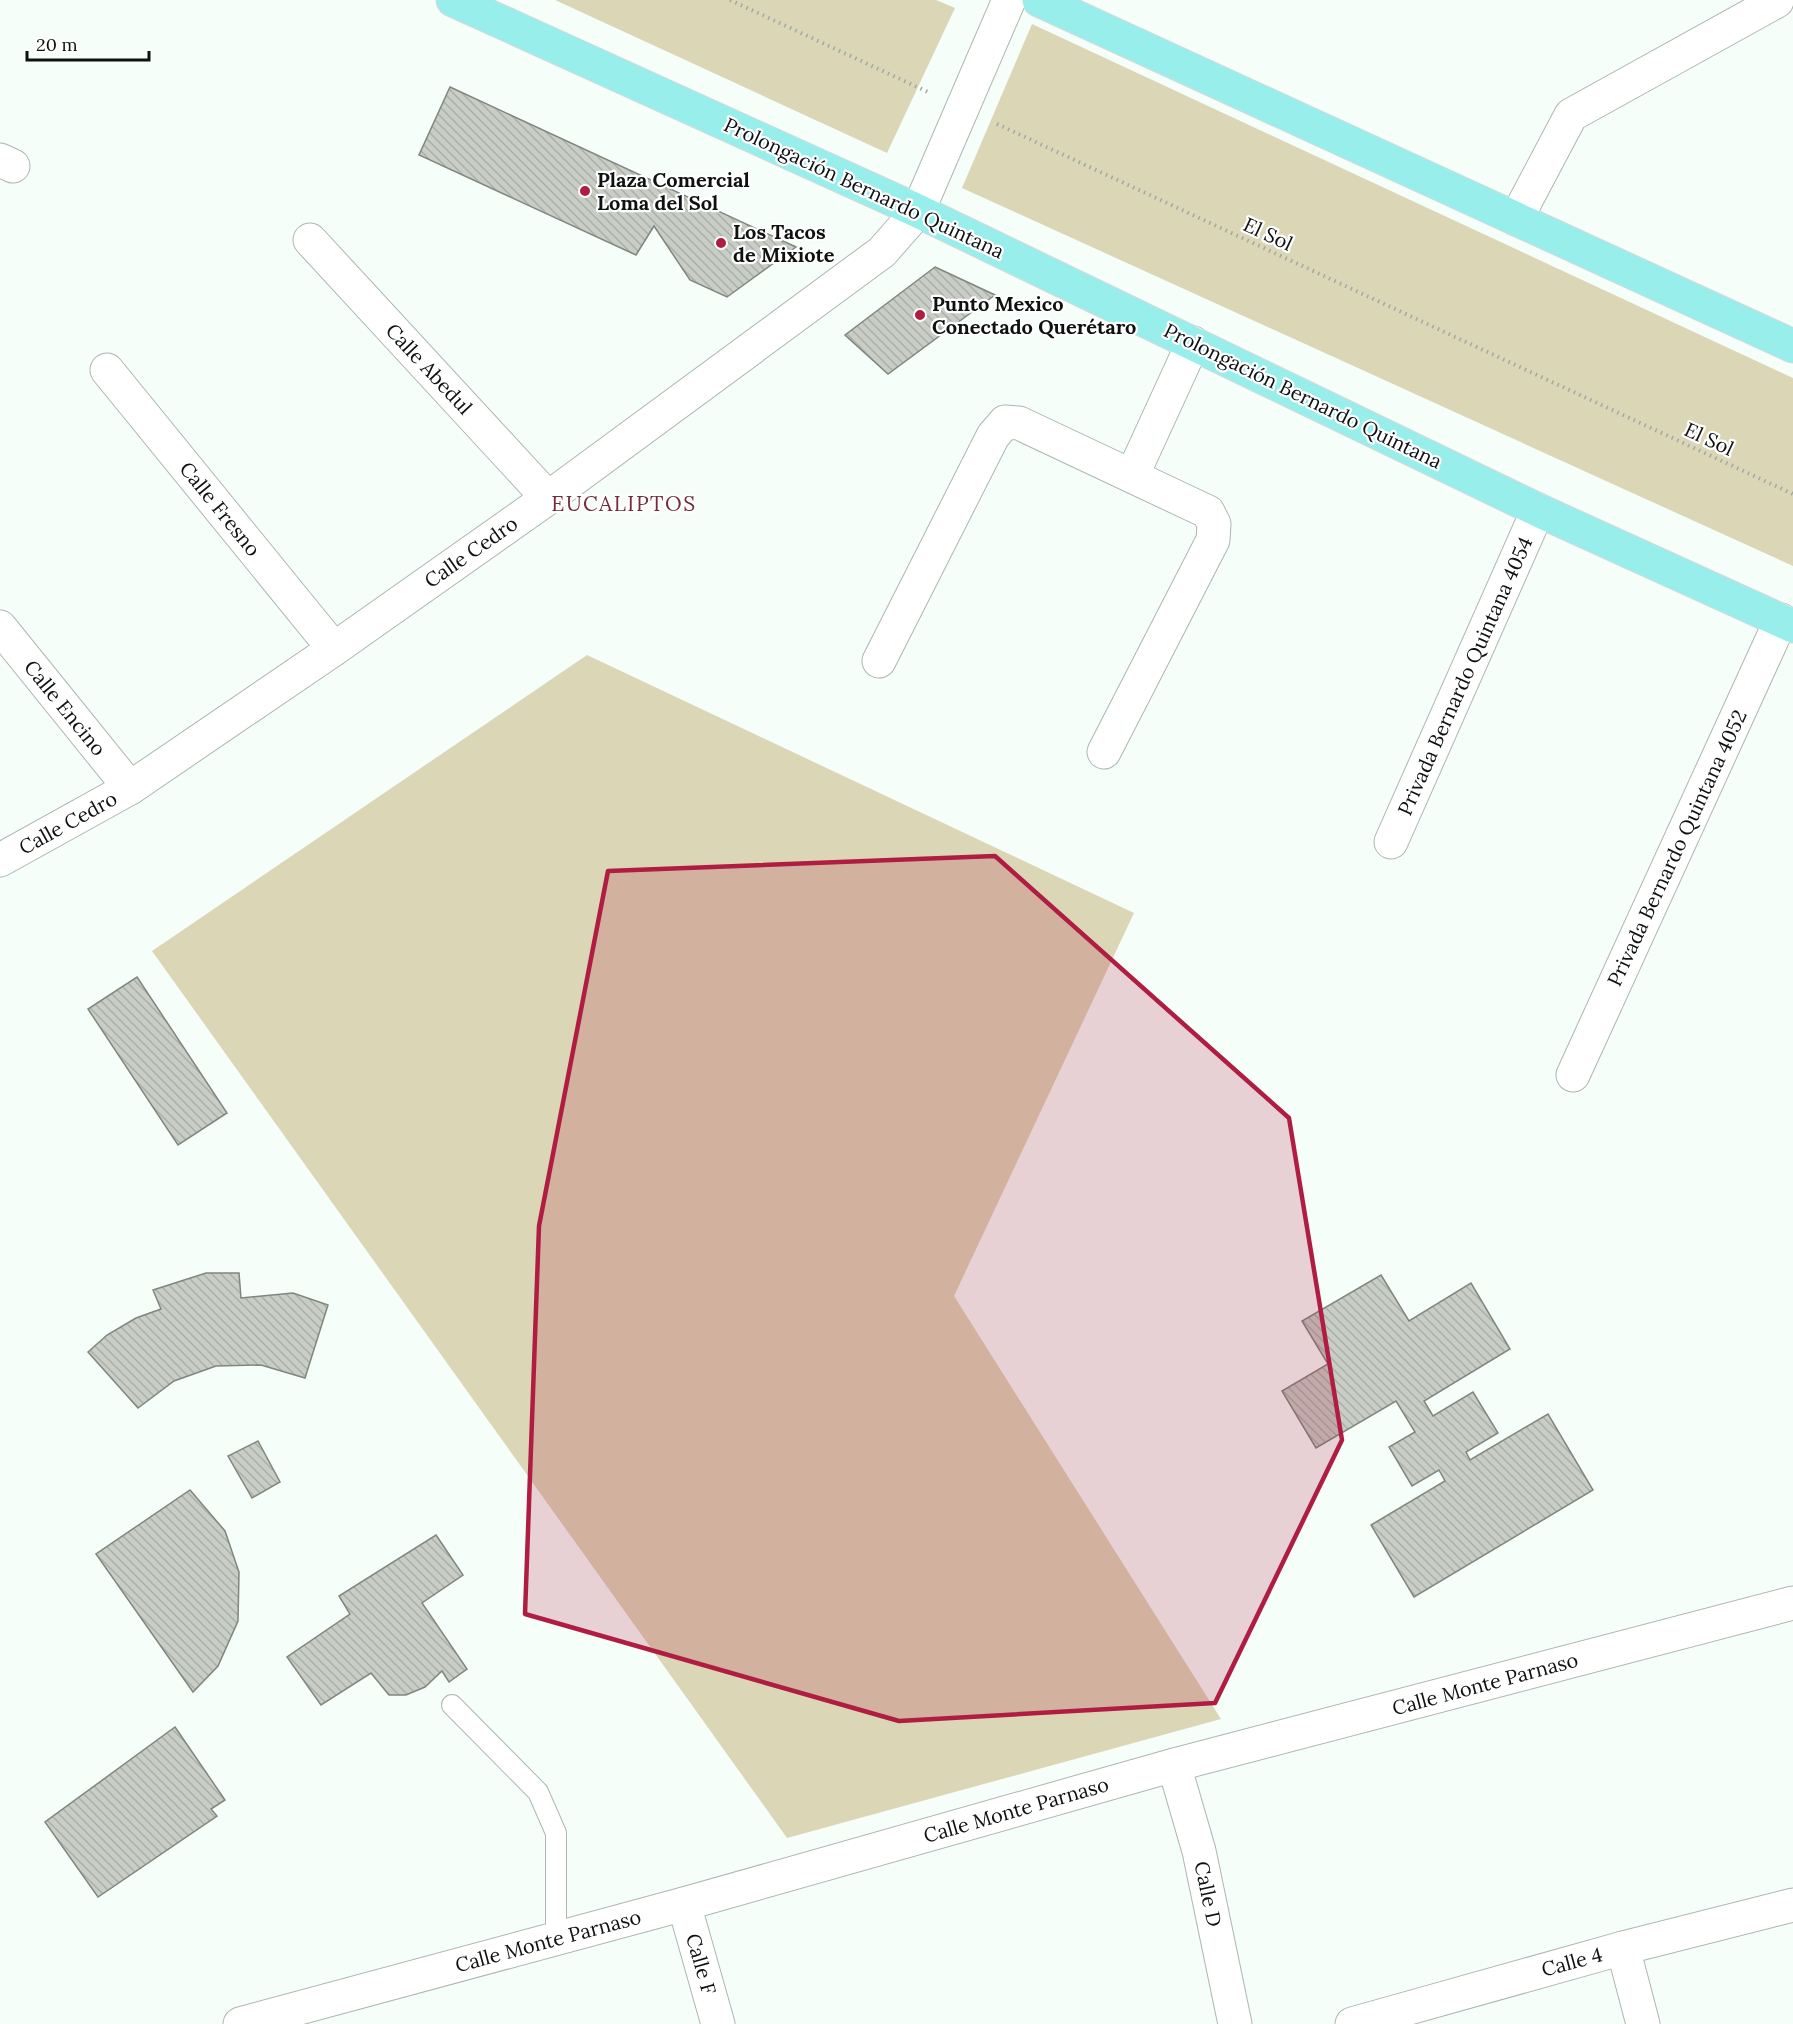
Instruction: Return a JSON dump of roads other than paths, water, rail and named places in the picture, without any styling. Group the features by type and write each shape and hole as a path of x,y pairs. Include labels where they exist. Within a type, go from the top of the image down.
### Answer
{"main road":[{"name":"Prolongación Bernardo Quintana","path":"453,0 918,211 1538,510 1787,623"},
{"path":"1039,0 1793,346"}],"street":[{"name":"Calle Cedro","path":"0,860 130,788 333,649 548,498 882,252 918,211 1009,0"},
{"path":"1516,219 1571,115 1777,1"},
{"name":"Calle Abedul","path":"310,240 548,498"},
{"path":"1132,476 1192,343"},
{"name":"Calle Fresno","path":"106,370 333,649"},
{"path":"879,661 993,436 1005,422 1020,423 1208,512 1214,524 1213,540 1104,752"},
{"name":"Privada Bernardo Quintana 4054","path":"1391,842 1538,510"},
{"name":"Privada Bernardo Quintana 4052","path":"1573,1075 1787,623"},
{"name":"Calle Encino","path":"0,627 130,788"},
{"name":"Calle Monte Parnaso","path":"240,2024 684,1904 1174,1765 1793,1603"},
{"name":"Calle D","path":"1174,1765 1199,1851 1235,2024"},
{"name":"Calle F","path":"684,1904 718,2024"},
{"name":"Calle 4","path":"1366,2022 1623,1948 1793,1905"},
{"path":"1623,1948 1642,2024"}],"lane":[{"path":"452,1705 538,1792 556,1833 556,1939"}],"place":[{"name":"Plaza Comercial Loma del Sol","path":"585,191"},
{"name":"Los Tacos de Mixiote","path":"721,243"},
{"name":"Punto Mexico Conectado Querétaro","path":"920,315"}],"district":[{"name":"EUCALIPTOS","path":"624,504"}]}
